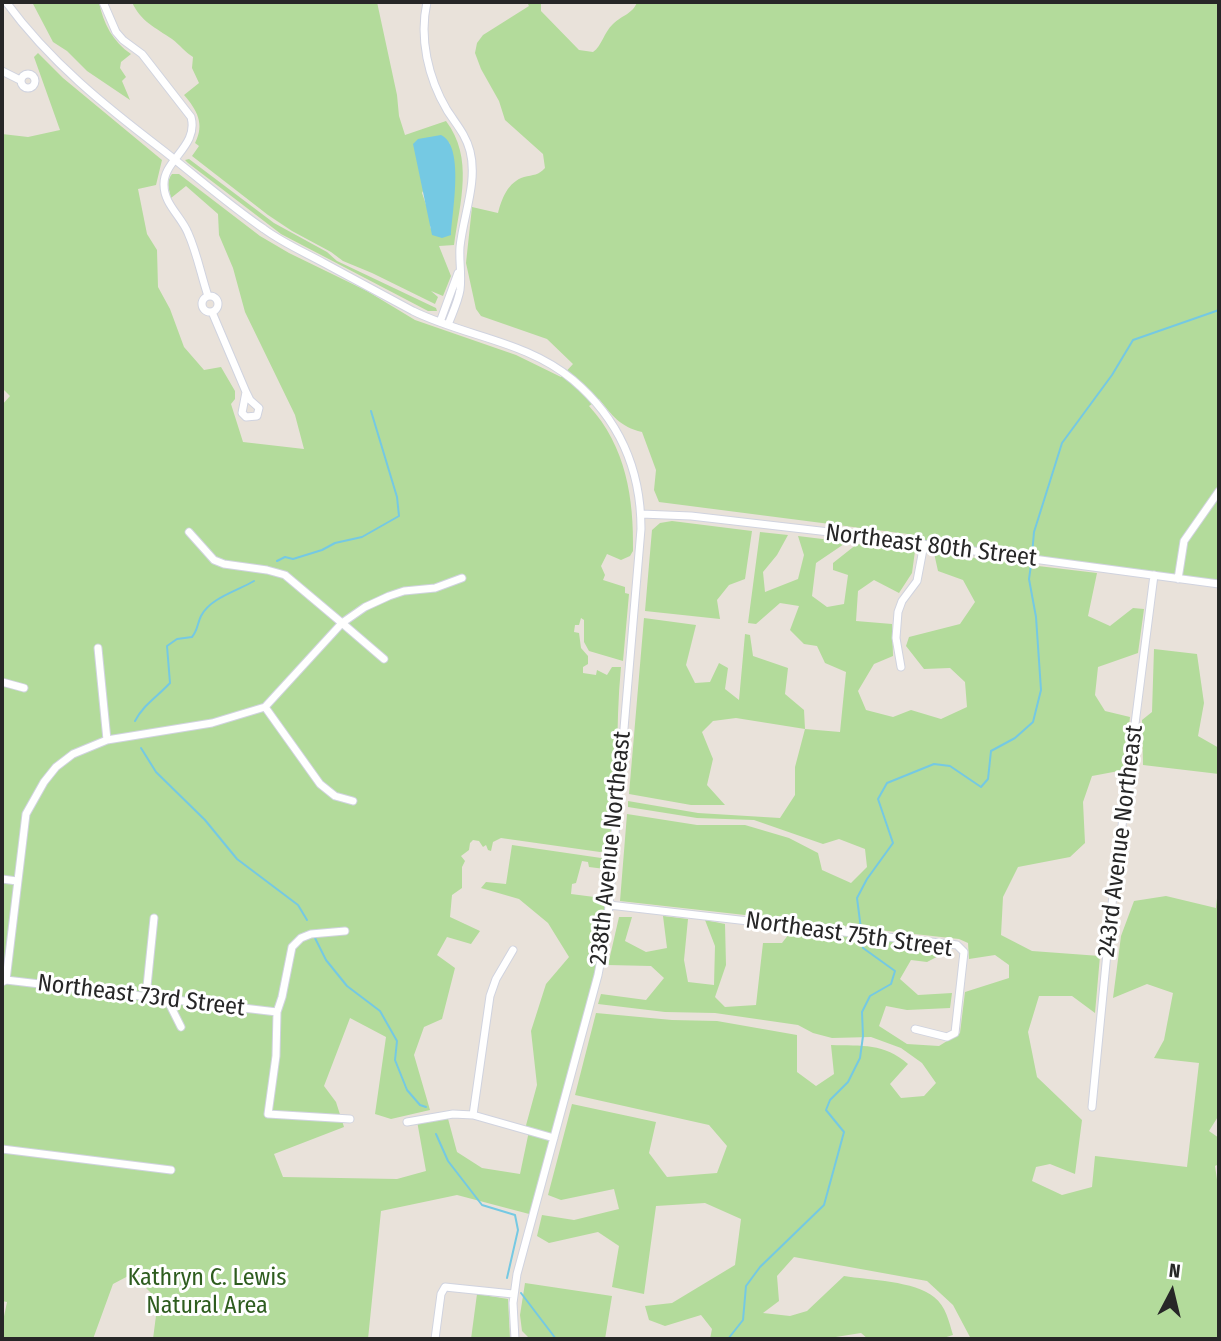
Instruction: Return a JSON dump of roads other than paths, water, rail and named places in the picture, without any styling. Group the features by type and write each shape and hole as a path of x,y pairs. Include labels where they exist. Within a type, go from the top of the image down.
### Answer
{"street":[{"name":"238th Avenue Northeast","path":"6,2 27,30 75,80 264,229 415,312 517,347 561,370 593,399 624,444 636,476 641,514 609,905 601,962 520,1261 513,1294 515,1339"},
{"path":"103,2 122,40 149,62 191,117 193,129 164,177 164,194 187,231 208,296 213,296 219,303 218,308 212,312 246,392"},
{"path":"426,2 424,40 432,74 438,93 464,134 472,160 460,245 460,290 444,324"},
{"path":"2,71 20,80"},
{"path":"1178,579 1184,541 1219,491"},
{"name":"Northeast 80th Street","path":"641,514 691,516 924,544 1219,584"},
{"path":"189,532 214,560 285,575 384,659"},
{"path":"901,667 896,638 898,612 902,601 917,581 924,544"},
{"name":"243rd Avenue Northeast","path":"1093,1107 1111,912 1154,575"},
{"path":"4,981 26,814 37,791 56,767 73,754 107,740 212,723 265,707 342,623 365,607 404,591 435,588 462,578"},
{"path":"98,648 107,740"},
{"path":"2,682 24,688"},
{"path":"265,707 320,784 335,796 353,801"},
{"path":"2,879 18,881"},
{"name":"Northeast 75th Street","path":"609,905 957,945 964,952 955,1032 947,1037 915,1029"},
{"path":"146,996 154,918"},
{"path":"345,932 321,931 301,938 290,952 277,1012 276,1056 268,1111 350,1119"},
{"path":"473,1115 490,996 496,979 513,950"},
{"name":"Northeast 73rd Street","path":"4,981 277,1012"},
{"path":"167,999 181,1027"},
{"path":"407,1122 453,1114 473,1115 554,1138"},
{"path":"2,1149 171,1170"},
{"path":"435,1339 441,1294 445,1287 513,1294"}],"water":[{"path":"441,135 453,152 455,165 451,235 442,238 432,235 413,144 418,139"}],"waterway":[{"path":"1032,555 1034,532 1062,443 1112,375 1133,340 1219,310"},
{"path":"277,561 285,557 293,559 335,543 362,537 399,516 397,497 371,411"},
{"path":"861,929 857,898 893,843 878,799 887,783 934,764 950,766 981,787 988,779 991,751 1015,738 1033,722 1041,690 1036,617 1029,579 1031,565"},
{"path":"135,721 146,705 170,683 167,646 177,639 192,637 201,616 211,604 254,581"},
{"path":"141,748 156,772 205,820 237,859 298,905 307,920"},
{"path":"315,938 326,960 347,986 380,1011 397,1041 395,1060 407,1090 420,1105 426,1107"},
{"path":"728,1339 743,1320 746,1286 760,1267 824,1205 844,1132 826,1110 830,1100 848,1082 860,1058 862,1012 870,996 891,984 895,971 863,948 862,939"},
{"path":"436,1134 448,1161 482,1205 515,1215 518,1230 507,1278"},
{"path":"521,1293 556,1339"}],"park label":[{"name":"Kathryn C. Lewis Natural Area","path":"207,1292"}]}
